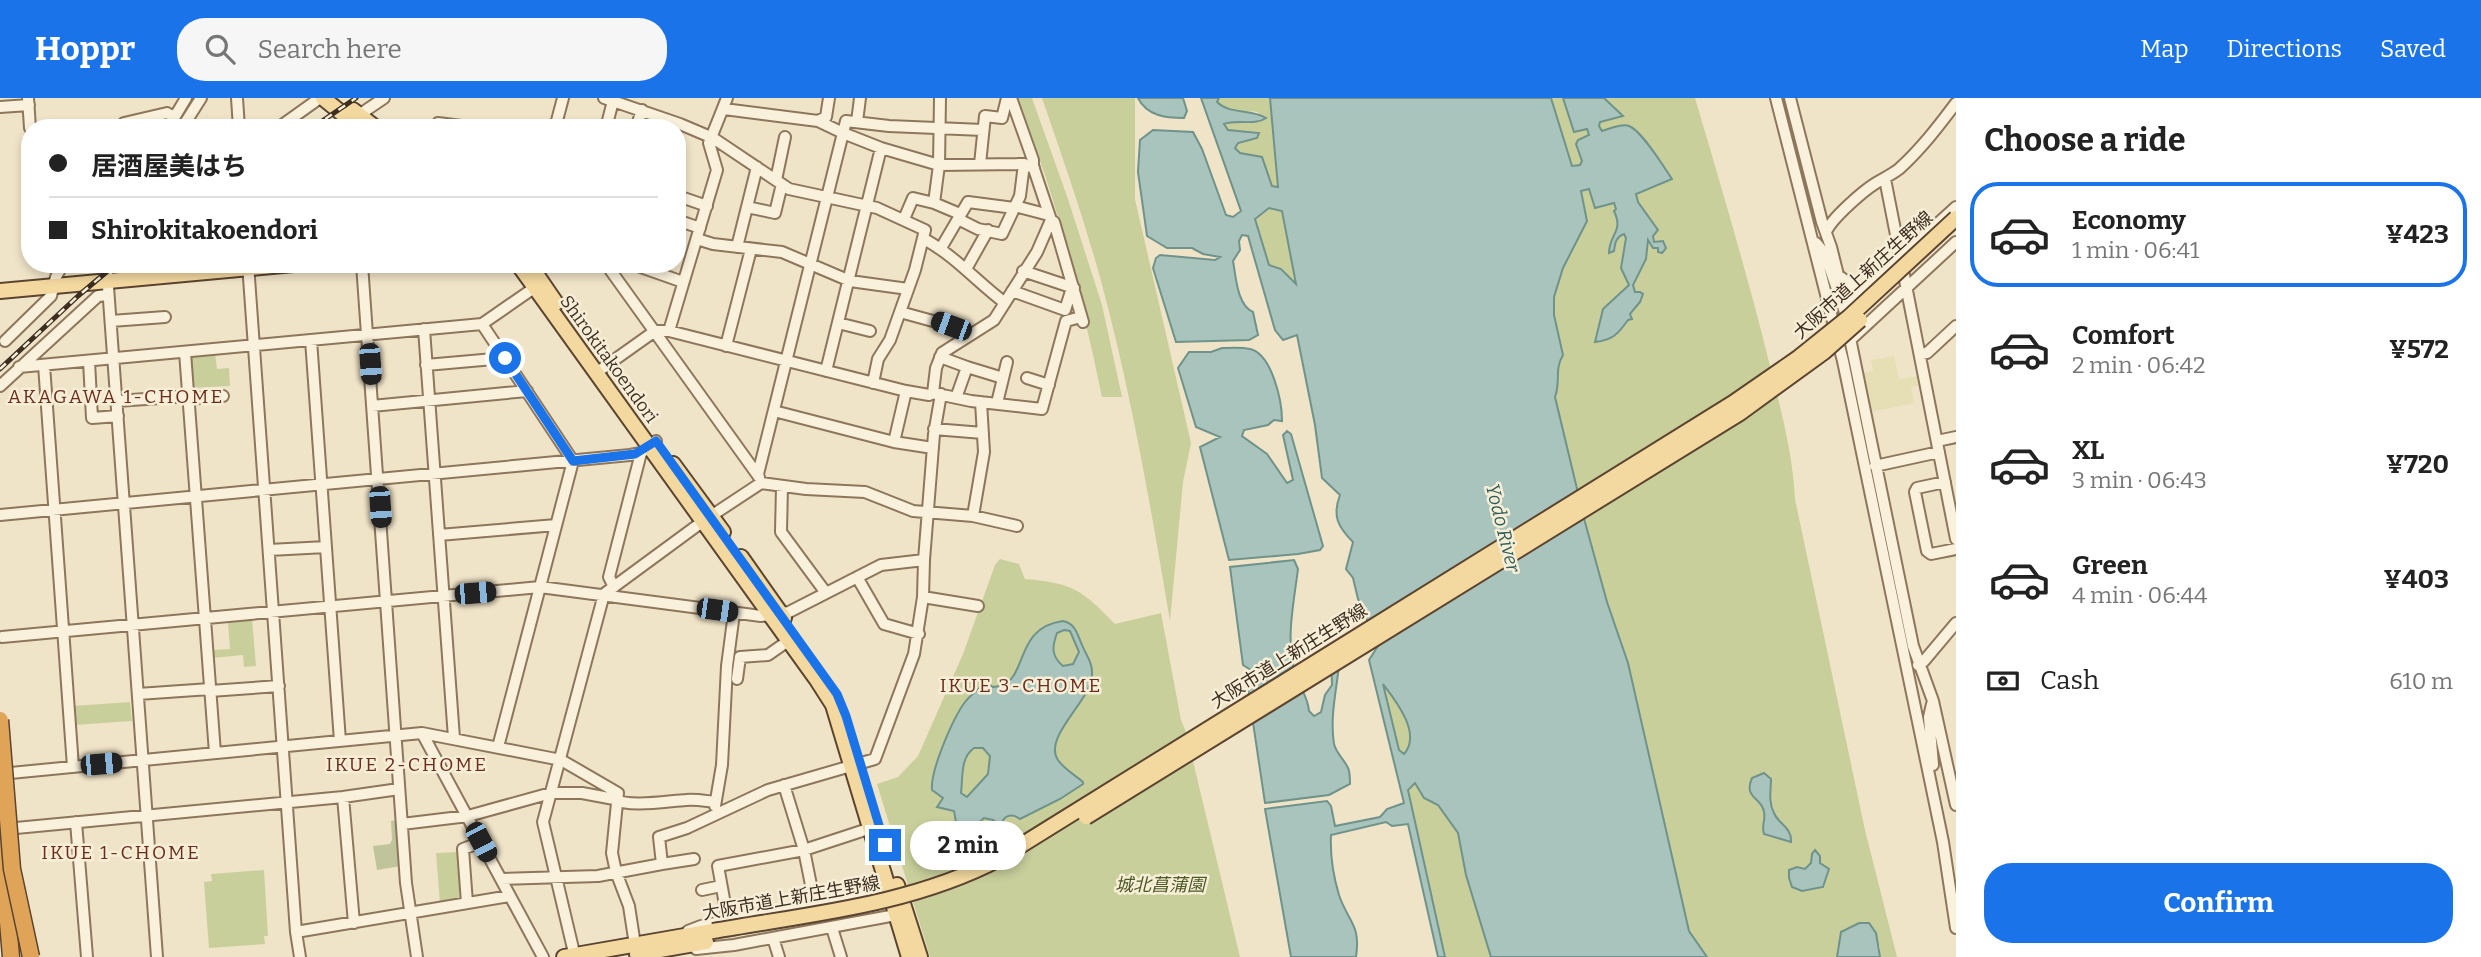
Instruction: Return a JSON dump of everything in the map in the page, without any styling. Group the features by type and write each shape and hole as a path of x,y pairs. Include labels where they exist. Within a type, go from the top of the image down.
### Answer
{"highway":[{"path":"0,720 12,870 31,957"},
{"path":"8,827 11,957"}],"main road":[{"path":"322,98 348,119"},
{"path":"338,98 351,119"},
{"name":"大阪市道上新庄生野線","path":"713,944 912,895 949,883 999,859 1733,403 1798,358 1849,317 1956,218"},
{"name":"大阪市道上新庄生野線","path":"621,957 673,943 713,944 914,904 953,891 997,870 1394,629 1740,413 1824,352 1956,231"},
{"path":"107,283 127,273"},
{"path":"0,282 57,276 107,283 195,273"},
{"name":"Shirokitakoendori","path":"524,273 600,370"},
{"name":"Shirokitakoendori","path":"536,273 648,447 707,519 833,705 856,763 871,828 920,957"},
{"path":"0,291 57,276"},
{"name":"Shirokitakoendori","path":"771,615 837,694 894,891"},
{"name":"Shirokitakoendori","path":"902,914 909,957"},
{"name":"大阪市道上新庄生野線","path":"571,956 639,952"}],"street":[{"path":"173,119 186,98"},
{"path":"187,119 201,98"},
{"path":"237,98 238,119"},
{"path":"291,119 322,98"},
{"path":"358,119 384,98"},
{"path":"557,119 563,98"},
{"path":"822,119 829,98"},
{"path":"609,590 759,478 843,134 852,121 860,98"},
{"path":"933,203 939,165 940,98"},
{"path":"980,164 985,116 1002,118 1009,98"},
{"path":"904,219 913,198 933,203 978,229 1002,234 1033,160 1009,98"},
{"path":"1776,98 1843,361 1933,790 1956,929"},
{"path":"1790,98 1838,275 1863,294"},
{"path":"607,119 609,99 660,119"},
{"path":"0,107 29,101 30,119"},
{"path":"669,331 717,170 709,143 725,103 831,120 889,126 983,130"},
{"path":"1826,232 1829,226 1875,183 1885,179 1925,143 1956,103"},
{"path":"639,119 642,110"},
{"path":"1780,112 1794,110"},
{"path":"141,119 167,113 178,119"},
{"path":"822,119 843,134 939,165 1029,166"},
{"path":"686,131 713,138 797,192 867,206 904,219 925,230 890,340 878,359 873,383"},
{"path":"747,207 775,213 785,137"},
{"path":"826,371 881,148"},
{"path":"600,370 655,331 669,331 906,391 1042,409 1062,351 1066,321 1082,319 1054,222 1029,166"},
{"path":"737,247 757,167"},
{"path":"1885,179 1953,512 1956,539"},
{"path":"686,199 707,206"},
{"path":"941,248 970,201 1015,207 1050,217"},
{"path":"1844,309 1956,207"},
{"path":"662,864 659,837 687,828 715,807 875,759 919,634 937,393 936,368 940,356 948,349 994,320 1037,252 1050,217"},
{"path":"686,226 699,234 737,247 782,252 848,280 908,289"},
{"path":"966,270 988,230"},
{"path":"924,239 941,248 1005,303"},
{"path":"1813,240 1825,254 1844,309 1918,665 1933,701 1956,805"},
{"path":"1849,341 1956,242"},
{"path":"726,346 751,249"},
{"path":"1023,271 1073,288"},
{"path":"248,273 296,932 300,957"},
{"path":"363,273 399,789 410,913 417,957"},
{"path":"616,273 759,478 782,486 865,492 881,496 913,511 972,516 1017,526"},
{"path":"658,273 683,282"},
{"path":"5,341 51,296 57,276"},
{"path":"107,283 157,957"},
{"path":"0,386 98,296 107,283"},
{"path":"19,367 482,324 534,288"},
{"path":"1012,291 1065,310 1073,288"},
{"path":"900,312 951,326 966,338"},
{"path":"111,321 165,317"},
{"path":"838,323 870,331"},
{"path":"482,324 573,461 498,747"},
{"path":"1920,354 1927,354 1956,326"},
{"path":"424,329 454,738"},
{"path":"311,340 340,741"},
{"path":"185,352 215,753"},
{"path":"940,356 1003,378"},
{"path":"426,365 505,358"},
{"path":"979,371 984,358"},
{"path":"89,361 92,418 118,416"},
{"path":"997,403 1007,362"},
{"path":"44,365 74,766"},
{"path":"956,398 967,367"},
{"path":"1027,378 1049,385"},
{"path":"372,406 527,391"},
{"path":"894,442 906,391"},
{"path":"117,401 223,396"},
{"path":"972,516 984,452 981,402"},
{"path":"774,411 894,442 933,448"},
{"path":"934,429 982,433"},
{"path":"1875,466 1938,447 1956,437"},
{"path":"0,515 573,461 648,447 609,577 609,590 543,822 571,956"},
{"path":"1945,482 1917,488 1915,492 1927,551 1931,554 1956,549"},
{"path":"782,486 781,532 826,593"},
{"path":"439,535 556,524"},
{"path":"269,551 326,547"},
{"path":"2,637 540,587 609,590 734,613 771,615 789,612 888,563 924,560"},
{"path":"857,577 884,624 919,634"},
{"path":"923,597 978,607"},
{"path":"715,807 722,765 727,666 734,613"},
{"path":"1918,665 1924,662 1956,623"},
{"path":"737,679 740,657 768,655 788,641"},
{"path":"138,694 279,686"},
{"path":"1933,701 1929,717 1933,790"},
{"path":"422,733 542,957"},
{"path":"0,774 422,733 561,760 618,793 612,853 629,906 639,952"},
{"path":"783,785 804,850 815,905"},
{"path":"8,827 343,797 399,789"},
{"path":"402,824 468,816 551,793 582,793 614,799 617,802 636,803 689,800 715,807"},
{"path":"343,797 354,923"},
{"path":"76,822 88,957"},
{"path":"728,921 718,866 804,850 871,828"},
{"path":"467,904 463,849 481,842"},
{"path":"500,878 598,876 694,859"},
{"path":"702,890 721,886"},
{"path":"673,943 701,926 894,891"},
{"path":"296,932 510,896"},
{"path":"713,944 773,938 902,914"},
{"path":"832,928 841,957"},
{"path":"773,938 779,957"}],"shaded area":[{"path":"1894,356 1899,379 1917,376 1918,386 1911,387 1914,403 1871,412 1863,373 1873,371 1871,360"}],"green space":[{"path":"1014,98 1032,98 1102,305 1122,397 1102,397 1077,287 1054,205 1039,158"},
{"path":"1042,98 1135,98 1135,199 1191,443 1183,482 1170,621 1140,450 1112,323 1088,235"},
{"path":"1219,98 1270,98 1279,187 1272,186 1262,157 1239,153 1235,148 1238,143 1257,138 1247,131 1228,130 1224,124 1233,121 1260,122 1258,112 1225,109 1217,102"},
{"path":"1551,98 1563,98 1573,132 1587,129 1590,136 1579,140 1582,161 1580,165 1572,166"},
{"path":"1604,98 1695,98 1743,263 1782,413 1792,465 1795,499 1865,830 1897,957 1880,957 1880,946 1838,944 1837,957 1707,957 1689,931 1628,663 1607,602 1585,522 1555,397 1563,355 1554,315 1554,297 1563,268 1587,222 1581,191 1589,188 1595,208 1613,202 1618,226 1612,239 1615,242 1624,234 1626,238 1621,268 1629,285 1603,309 1599,330 1616,336 1640,302 1633,285 1646,259 1648,240 1662,253 1646,225 1636,193 1672,180 1625,125 1602,131 1599,126 1600,122 1622,116","holes":["1812,854 1829,869 1817,889 1802,891 1797,867 1804,869 1811,863"]},
{"path":"1269,208 1282,211 1296,285 1281,269 1269,265 1255,219"},
{"path":"215,353 217,369 229,368 230,386 192,388 189,359 192,356"},
{"name":"城北菖蒲園","path":"1000,559 1019,564 1025,579 1055,583 1076,590 1115,624 1161,613 1181,720 1240,957 930,957 877,784 898,777 918,756 963,654 995,565"},
{"path":"252,619 256,666 244,667 243,655 212,658 212,650 230,649 228,622"},
{"path":"1383,682 1400,707 1409,727 1409,746 1404,754 1399,750"},
{"path":"130,702 132,721 74,725 73,706"},
{"path":"1415,783 1424,798 1438,805 1458,833 1466,875 1491,957 1445,957 1408,790"},
{"path":"398,820 401,866 377,870 373,846 390,844 391,821"},
{"path":"460,852 463,896 461,900 440,903 436,853"},
{"path":"264,870 268,936 264,936 265,944 209,948 204,882 212,881 211,874"}],"water":[{"path":"1138,98 1183,98 1187,111 1184,118 1164,116 1146,109"},
{"name":"Yodo River","path":"1201,98 1219,98 1217,102 1228,109 1266,118 1257,122 1224,124 1228,130 1259,133 1257,138 1238,143 1235,148 1240,153 1262,157 1272,186 1278,187 1270,98 1551,98 1572,166 1580,165 1582,161 1576,144 1578,140 1589,135 1587,129 1574,132 1563,98 1604,98 1623,116 1600,122 1602,131 1623,125 1634,129 1672,179 1636,194 1638,202 1658,230 1653,236 1654,242 1663,241 1666,248 1662,253 1658,252 1658,248 1653,248 1648,240 1646,259 1633,285 1635,292 1643,294 1630,314 1632,319 1606,340 1595,342 1603,309 1629,285 1621,268 1626,238 1624,234 1619,237 1614,251 1609,253 1617,229 1614,203 1595,208 1589,189 1581,191 1587,221 1563,268 1554,297 1554,315 1563,355 1555,397 1585,522 1607,602 1628,663 1689,931 1707,957 1491,957 1466,875 1458,833 1438,805 1424,798 1415,783 1408,790 1445,957 1438,957 1408,824 1392,826 1386,822 1331,835 1335,880 1357,937 1356,957 1291,957 1265,809 1327,801 1331,806 1335,826 1380,817 1387,809 1404,803 1369,660 1378,646 1358,599 1353,578 1346,569 1353,542 1338,521 1340,495 1322,478 1315,425 1297,335 1283,340 1275,330 1248,236 1242,235 1239,241 1240,250 1233,261 1235,275 1240,297 1253,312 1258,335 1249,340 1176,342 1153,268 1156,258 1160,255 1215,260 1220,257 1203,254 1192,248 1167,248 1147,236 1138,172 1140,140 1153,130 1193,132 1226,215 1233,217 1241,211","holes":["1269,208 1282,211 1296,284 1281,269 1269,265 1255,219","1383,684 1400,708 1409,728 1409,746 1404,754 1399,750"]},
{"path":"1222,348 1250,349 1258,353 1270,369 1278,391 1282,421 1274,420 1268,425 1244,430 1242,436 1267,454 1287,483 1293,480 1283,435 1287,431 1291,434 1323,546 1320,550 1229,560 1200,447 1220,437 1196,427 1178,368 1189,352 1211,352"},
{"path":"1294,560 1298,569 1291,632 1294,669 1309,711 1314,716 1321,712 1325,695 1332,685 1331,656 1340,651 1333,732 1335,747 1349,770 1350,784 1329,795 1265,803 1248,689 1257,674 1243,665 1230,567"},
{"path":"1063,621 1071,624 1091,667 1090,685 1062,730 1055,751 1060,763 1083,784 1020,819 1008,816 1001,826 984,818 975,826 956,822 954,811 937,807 943,798 932,790 938,758 949,732 972,694 985,683 993,687 1005,684 1013,677 1035,634 1046,626","holes":["1070,631 1079,652 1073,664 1063,666 1056,659 1054,647 1057,633","974,748 983,748 990,756 988,774 967,797 961,793 963,768 966,757"]},
{"path":"1764,773 1771,779 1772,809 1787,829 1791,842 1764,834 1763,807 1751,794 1750,785 1752,778"},
{"path":"1815,850 1820,856 1820,863 1829,869 1823,887 1802,891 1792,887 1789,870 1797,867 1805,869 1811,863"},
{"path":"1859,923 1869,923 1876,933 1880,957 1837,957 1841,932"}],"railway":[{"path":"325,119 356,98"},
{"path":"0,369 105,273"}],"district":[{"name":"AKAGAWA 1-CHOME","path":"116,396"},
{"name":"IKUE 3-CHOME","path":"1021,685"},
{"name":"IKUE 2-CHOME","path":"407,764"},
{"name":"IKUE 1-CHOME","path":"121,852"}],"route":[{"path":"505,358 573,461 641,453 656,441 837,694 885,845"}]}
